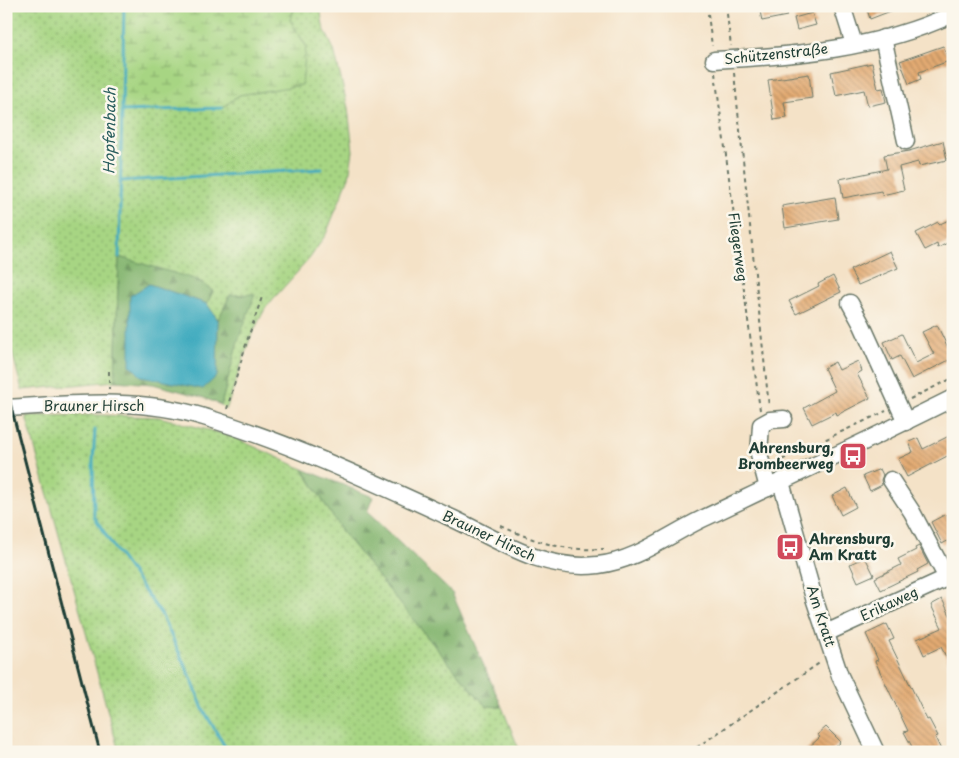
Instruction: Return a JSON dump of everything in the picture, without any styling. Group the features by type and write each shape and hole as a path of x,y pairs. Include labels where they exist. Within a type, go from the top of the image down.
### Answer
{"street":[{"path":"842,6 854,44"},
{"name":"Schützenstraße","path":"714,60 818,52 883,38 943,13"},
{"path":"883,38 906,141"},
{"path":"850,303 906,422"},
{"name":"Brauner Hirsch","path":"6,408 110,404 158,407 185,412 223,423 320,460 445,514 530,557 566,566 602,565 628,558 771,480 906,422 953,398"},
{"path":"771,480 759,454 772,421"},
{"name":"Am Kratt","path":"771,480 840,676 872,750"},
{"path":"891,480 951,576"},
{"name":"Erikaweg","path":"826,633 951,576"}],"path":[{"name":"Fliegerweg","path":"707,6 772,421"},
{"path":"726,6 772,421"},
{"path":"223,423 262,297"},
{"path":"109,371 110,404"},
{"path":"771,480 769,466 953,378"},
{"path":"498,525 554,547 587,550 606,549"},
{"path":"690,752 833,653"}],"green space":[{"path":"6,6 124,6 122,111 222,108 239,95 277,89 306,46 290,20 295,6 320,6 323,26 334,50 348,108 353,151 349,177 326,234 310,258 266,307 251,336 226,410 221,405 238,341 230,295 218,320 207,304 213,291 119,257 115,381 22,390 6,329"},
{"path":"124,6 295,6 290,20 306,46 302,85 239,95 222,108 122,111"},
{"path":"119,257 198,280 213,291 207,304 149,284 131,296 217,376 218,320 230,295 255,294 238,341 221,405 202,397 153,384 115,381"},
{"path":"96,415 159,417 231,436 303,469 343,533 442,655 486,706 502,707 520,752 119,752 26,416"},
{"path":"303,469 373,497 367,512 452,593 502,707 486,706 442,655 343,533"}],"water":[{"path":"149,284 207,304 218,320 217,376 203,389 141,376 130,365 130,296"}],"building":[{"path":"759,6 784,6 787,16 762,21"},
{"path":"866,6 901,6 901,7 870,19"},
{"path":"812,13 816,25 797,30 794,18"},
{"path":"943,46 949,61 919,72 921,79 909,84 900,61"},
{"path":"872,63 878,89 883,88 886,102 868,106 864,90 836,96 831,72"},
{"path":"809,74 812,98 784,102 787,118 774,120 768,80"},
{"path":"943,141 947,160 919,166 918,162 899,167 904,190 882,195 881,191 843,198 840,179 887,169 884,155 909,151"},
{"path":"835,197 838,219 785,228 782,206"},
{"path":"953,218 953,240 938,248 937,244 925,250 916,233 938,222 940,224"},
{"path":"890,251 898,268 858,285 850,270"},
{"path":"833,276 841,292 796,314 789,301 819,286 818,284"},
{"path":"937,325 953,358 912,379 900,356 892,360 884,342 902,334 916,363 934,354 922,332"},
{"path":"858,361 862,371 857,374 870,398 837,415 836,412 812,424 804,408 835,391 824,368 835,362 839,370"},
{"path":"953,434 953,453 907,477 898,459 913,452 909,442 918,438 923,449"},
{"path":"880,469 883,475 882,485 870,491 863,476"},
{"path":"847,488 856,507 841,515 832,496"},
{"path":"946,514 953,528 953,538 942,544 931,522"},
{"path":"919,546 928,564 917,570 918,572 881,590 875,578 901,565 898,559 916,550 915,548"},
{"path":"865,557 874,575 858,582 850,564"},
{"path":"942,599 953,621 953,670 941,647 924,655 917,639 942,628 931,605"},
{"path":"887,624 894,639 889,641 927,720 929,719 938,736 935,737 942,752 915,752 904,732 908,731 875,661 878,660 866,634"},
{"path":"826,727 841,742 830,752 804,752 820,737 817,735"}],"waterway":[{"name":"Hopfenbach","path":"119,257 124,6"},
{"path":"122,111 222,108"},
{"path":"120,181 322,169"},
{"path":"95,430 93,462 94,516 114,548 161,614 191,678 203,709 228,752"}],"railway":[{"path":"6,387 100,752"}],"place":[{"name":"Ahrensburg, Brombeerweg","path":"853,456"},
{"name":"Ahrensburg, Am Kratt","path":"790,547"}]}
